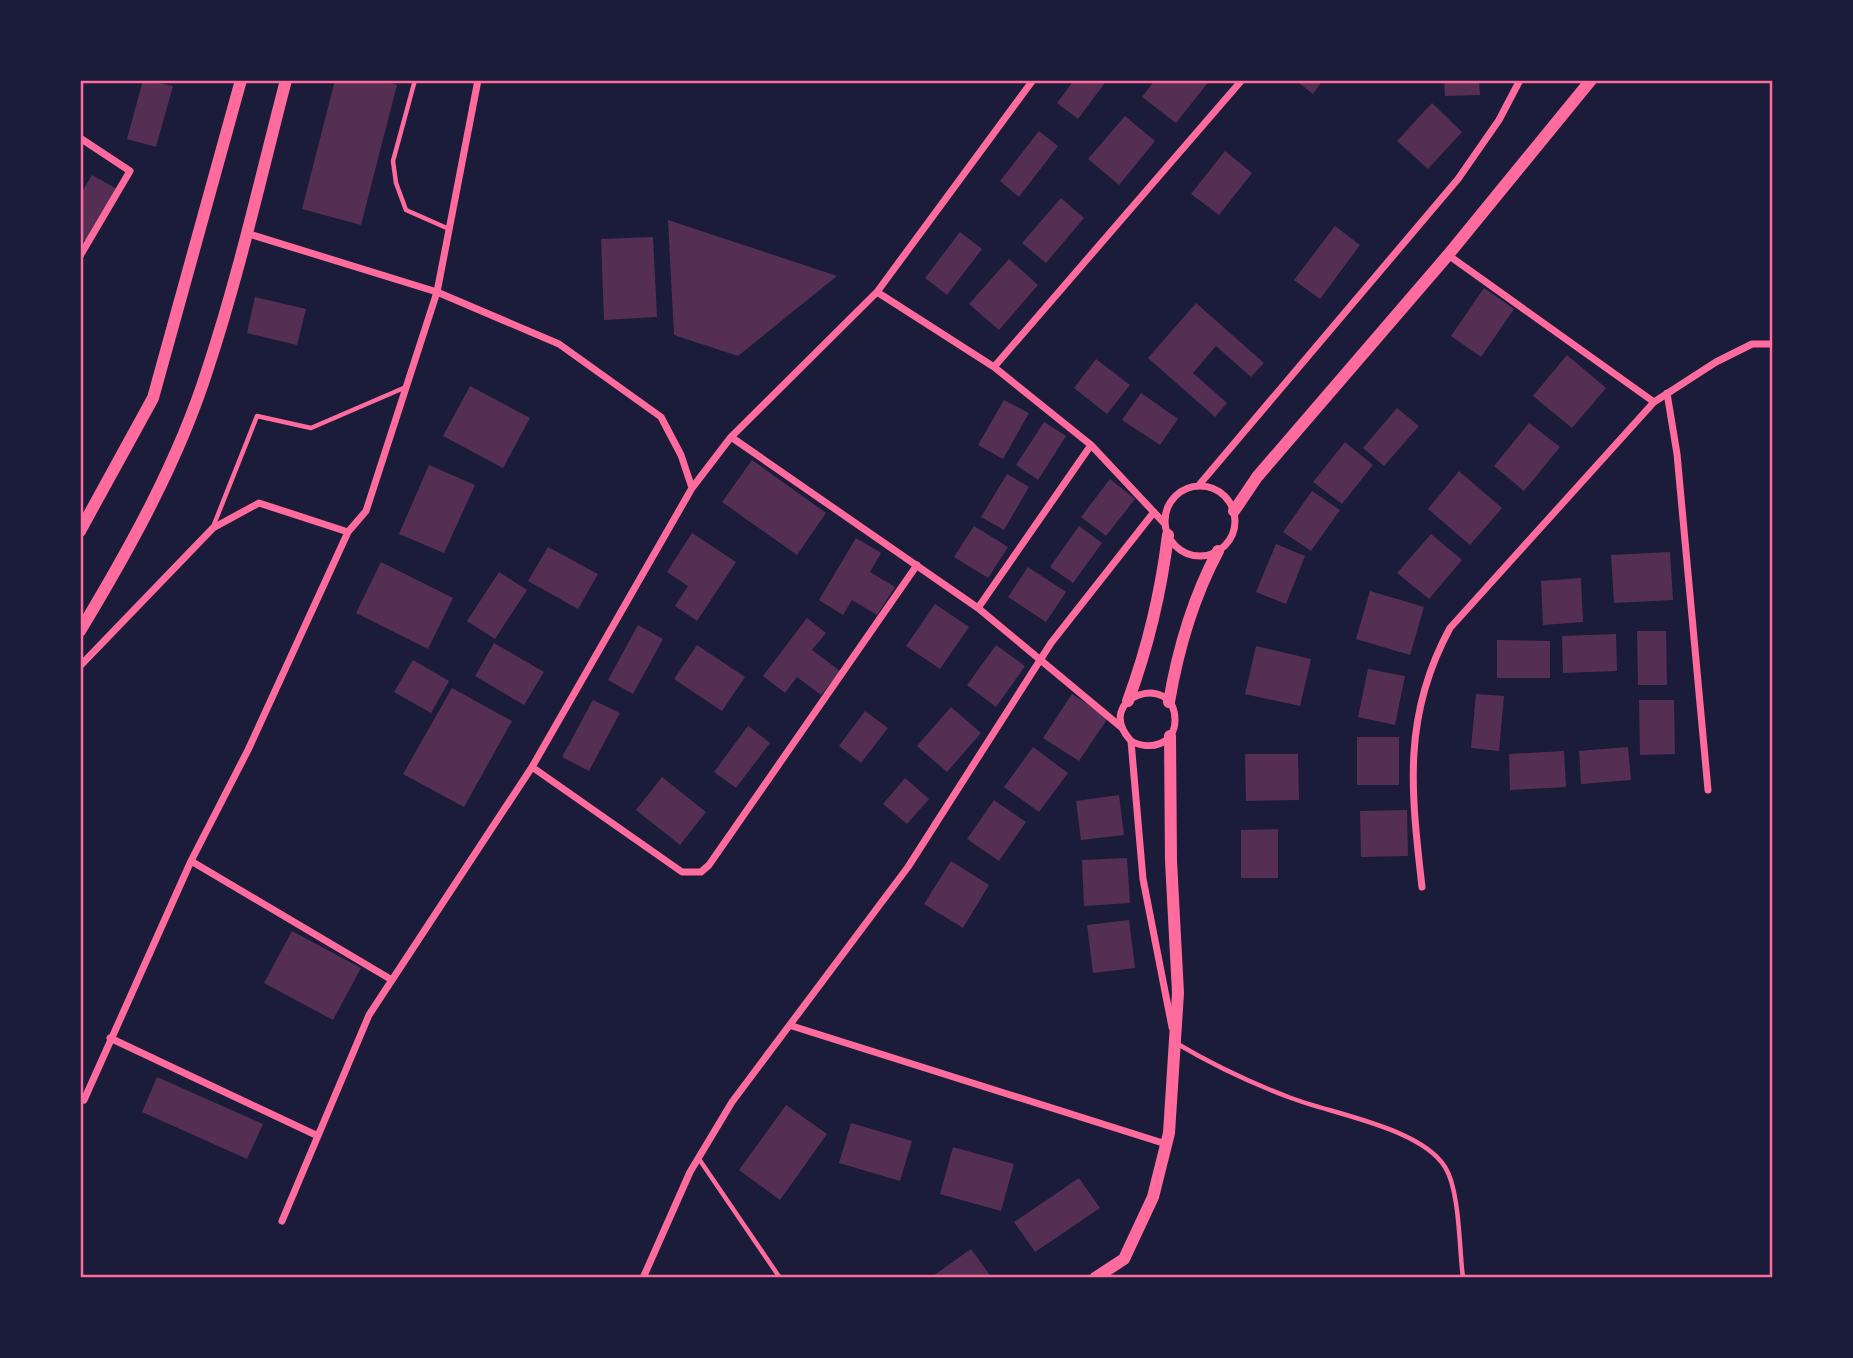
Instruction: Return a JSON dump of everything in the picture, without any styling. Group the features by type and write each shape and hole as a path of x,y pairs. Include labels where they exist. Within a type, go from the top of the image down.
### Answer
{"main road":[{"path":"80,531 153,398 241,80"},
{"path":"80,631 147,511 185,430 208,368 286,80"},
{"path":"1234,511 1257,477 1448,255 1591,80"},
{"path":"1128,701 1144,658 1163,574 1166,530"},
{"path":"1169,702 1174,671 1198,589 1218,551"},
{"path":"1095,1278 1124,1259 1153,1197 1166,1144 1178,993 1171,861 1170,736"}],"street":[{"path":"84,1100 191,861 248,750 348,532 366,511 437,292 478,80"},
{"path":"282,1220 369,1015 532,767 692,488 731,437 877,292 1033,80"},
{"path":"994,367 1242,80"},
{"path":"1199,485 1458,179 1499,120 1520,80"},
{"path":"80,138 131,171 80,256"},
{"path":"245,233 437,292 559,344 661,417 681,455 692,488"},
{"path":"1448,255 1654,402"},
{"path":"877,292 994,367 1091,445 1154,512 1166,530 1184,552 1195,556 1218,551 1233,534 1234,511 1221,492 1199,485 1188,487 1170,502 1166,530"},
{"path":"1422,887 1411,789 1420,701 1436,654 1450,628 1654,402 1716,362 1752,344 1773,344"},
{"path":"1667,393 1677,454 1708,790"},
{"path":"731,437 978,608 1121,727 1130,741 1138,746 1156,746 1170,736 1175,719 1169,702 1162,696 1144,692 1128,701 1122,708 1121,727"},
{"path":"978,608 1091,445"},
{"path":"80,666 213,528 260,503 348,532"},
{"path":"643,1278 699,1159 732,1102 792,1026 908,867 1051,643 1154,512"},
{"path":"532,767 682,872 701,872 709,866 917,565"},
{"path":"1130,741 1143,879 1175,1043"},
{"path":"191,861 392,980"},
{"path":"792,1026 1166,1144"},
{"path":"110,1038 318,1136"}],"lane":[{"path":"415,80 393,161 396,183 406,210 450,230"},
{"path":"213,528 257,416 311,428 406,387"},
{"path":"1175,1043 1211,1064 1280,1094 1412,1139 1433,1152 1446,1169 1452,1188 1463,1278"},
{"path":"699,1159 780,1278"}],"building":[{"path":"143,80 173,86 156,147 127,139"},
{"path":"335,80 381,80 397,85 361,225 302,209"},
{"path":"1074,80 1107,80 1078,119 1057,103"},
{"path":"1155,80 1210,80 1176,123 1142,97"},
{"path":"1295,80 1323,80 1313,94"},
{"path":"1444,80 1479,80 1480,95 1445,96"},
{"path":"1432,103 1462,132 1428,169 1397,141"},
{"path":"1125,116 1155,141 1119,185 1088,159"},
{"path":"1039,131 1058,146 1019,197 1000,181"},
{"path":"1225,151 1252,173 1219,215 1191,194"},
{"path":"92,175 117,189 86,241 80,238 80,195"},
{"path":"1061,198 1084,218 1046,263 1022,243"},
{"path":"668,220 837,276 738,356 674,335"},
{"path":"1335,226 1360,245 1320,299 1294,280"},
{"path":"960,232 982,249 947,295 925,278"},
{"path":"653,237 657,317 604,320 601,239"},
{"path":"1009,259 1038,285 999,330 969,304"},
{"path":"1484,288 1514,309 1481,357 1451,336"},
{"path":"255,297 306,309 297,345 247,333"},
{"path":"1196,303 1264,363 1251,377 1216,346 1193,373 1227,403 1215,417 1148,358"},
{"path":"1567,355 1606,388 1572,428 1533,396"},
{"path":"1096,359 1130,385 1107,414 1074,388"},
{"path":"470,386 530,418 503,468 443,436"},
{"path":"1141,393 1178,419 1160,445 1122,420"},
{"path":"1004,400 1029,413 1003,459 978,445"},
{"path":"1397,408 1419,426 1384,466 1363,448"},
{"path":"1044,422 1066,436 1038,480 1016,465"},
{"path":"1529,423 1560,447 1524,491 1494,466"},
{"path":"1345,442 1373,465 1342,504 1313,482"},
{"path":"752,460 826,513 797,555 722,502"},
{"path":"429,465 475,485 444,553 399,534"},
{"path":"1459,471 1502,508 1470,545 1428,509"},
{"path":"1007,474 1029,487 1004,530 981,517"},
{"path":"1110,479 1135,499 1106,536 1081,517"},
{"path":"1312,491 1340,510 1311,551 1283,532"},
{"path":"974,526 1008,547 988,578 954,557"},
{"path":"1079,526 1102,543 1073,583 1050,567"},
{"path":"692,533 736,562 697,621 675,606 688,586 667,572"},
{"path":"1431,534 1462,560 1429,599 1397,573"},
{"path":"856,538 881,553 870,572 895,587 877,615 852,600 843,615 819,600"},
{"path":"1276,544 1305,556 1286,604 1256,592"},
{"path":"548,547 598,574 578,609 528,581"},
{"path":"1670,552 1673,600 1614,603 1611,555"},
{"path":"381,562 453,598 428,649 356,613"},
{"path":"1028,567 1066,592 1046,622 1008,597"},
{"path":"499,572 527,590 495,639 467,621"},
{"path":"1581,578 1583,622 1543,625 1541,581"},
{"path":"1370,591 1424,607 1410,655 1356,639"},
{"path":"935,604 969,627 940,669 906,646"},
{"path":"807,618 826,633 812,650 840,671 821,695 797,677 785,693 763,676"},
{"path":"638,625 663,639 633,694 608,680"},
{"path":"1637,631 1666,631 1667,685 1638,685"},
{"path":"1616,634 1617,671 1563,673 1562,636"},
{"path":"1497,640 1550,641 1550,678 1497,678"},
{"path":"494,643 544,672 524,705 475,676"},
{"path":"697,645 745,677 722,711 674,679"},
{"path":"996,645 1025,666 996,707 967,685"},
{"path":"1256,646 1311,659 1300,706 1245,694"},
{"path":"413,660 449,681 431,713 394,692"},
{"path":"1368,669 1405,676 1395,725 1358,717"},
{"path":"452,688 512,721 464,807 403,774"},
{"path":"1072,694 1108,718 1079,761 1043,738"},
{"path":"1476,694 1504,696 1499,751 1471,748"},
{"path":"593,700 620,713 589,771 562,757"},
{"path":"1639,700 1674,700 1675,754 1640,755"},
{"path":"951,707 981,733 947,772 917,746"},
{"path":"865,711 888,728 861,763 839,746"},
{"path":"748,726 770,743 736,788 714,772"},
{"path":"1357,737 1399,737 1399,785 1357,785"},
{"path":"1033,747 1068,773 1039,812 1004,787"},
{"path":"1628,747 1631,780 1581,784 1579,751"},
{"path":"1564,751 1566,787 1510,790 1509,754"},
{"path":"1245,754 1298,754 1299,800 1246,801"},
{"path":"662,777 706,812 680,845 636,810"},
{"path":"905,778 929,799 907,824 883,804"},
{"path":"1119,795 1124,835 1081,840 1076,801"},
{"path":"994,800 1026,822 999,861 967,839"},
{"path":"1407,810 1408,856 1361,857 1360,811"},
{"path":"1278,829 1278,878 1241,878 1241,830"},
{"path":"1127,858 1130,903 1084,906 1082,860"},
{"path":"951,861 989,885 963,928 924,904"},
{"path":"1129,920 1135,968 1093,973 1087,925"},
{"path":"292,931 361,968 333,1020 264,983"},
{"path":"157,1077 263,1124 247,1159 142,1112"},
{"path":"786,1105 827,1134 780,1200 739,1170"},
{"path":"851,1123 912,1141 900,1181 839,1163"},
{"path":"953,1147 1014,1164 1001,1211 940,1194"},
{"path":"1079,1178 1100,1208 1035,1252 1014,1222"},
{"path":"971,1249 992,1278 930,1278"}]}
